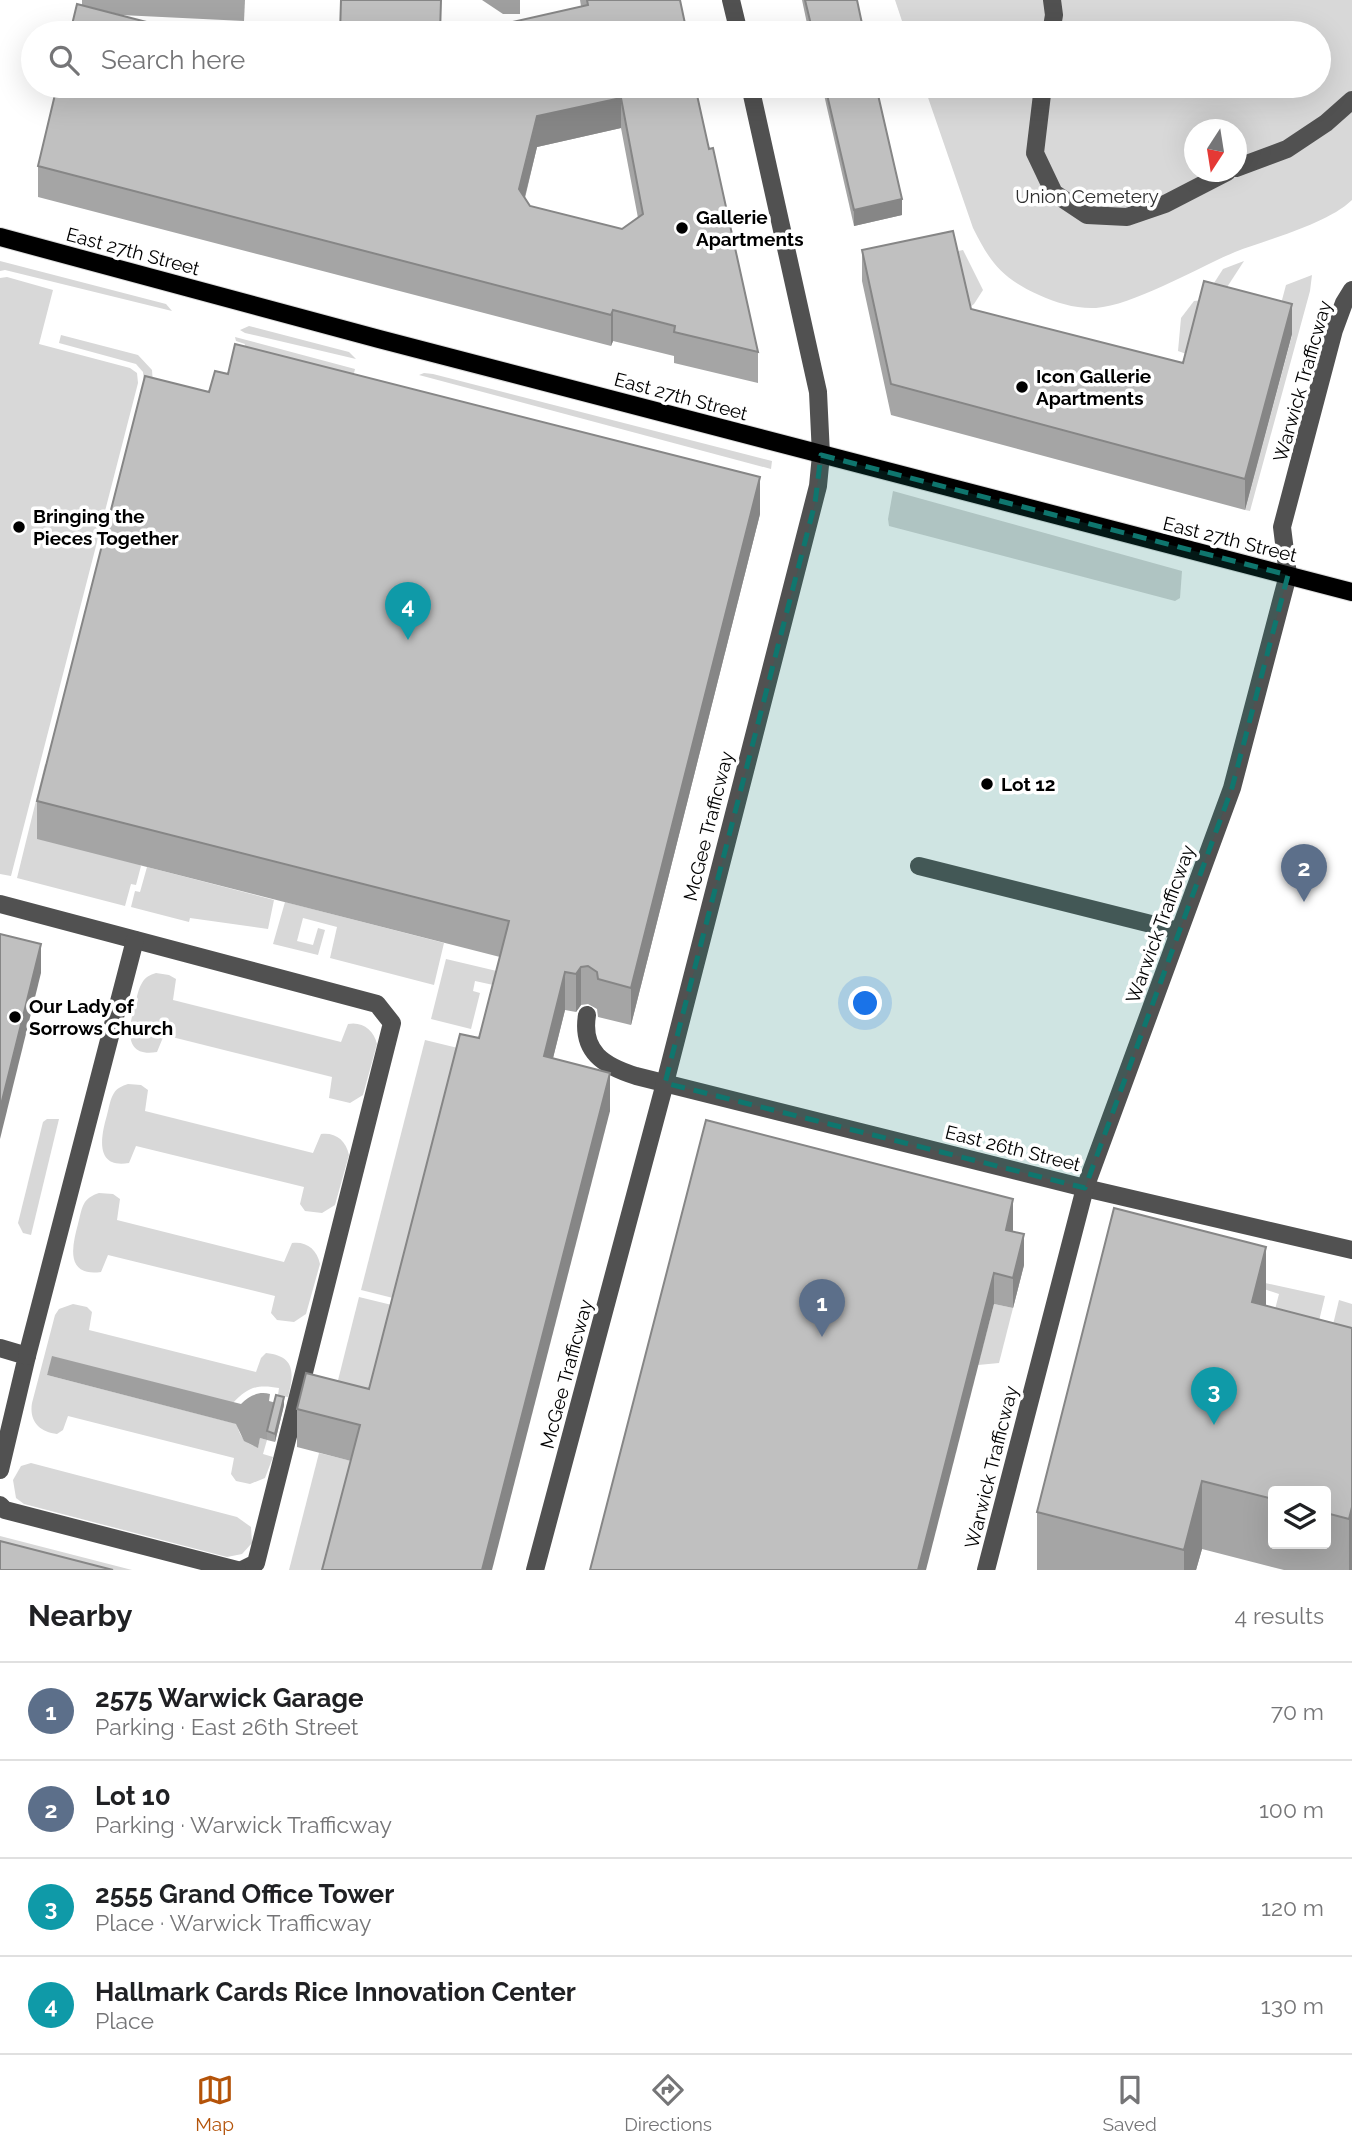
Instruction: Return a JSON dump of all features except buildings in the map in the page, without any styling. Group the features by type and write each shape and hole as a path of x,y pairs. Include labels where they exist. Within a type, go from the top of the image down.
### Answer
{"main road":[{"name":"East 27th Street","path":"0,237 821,455 1352,592"}],"street":[{"path":"731,0 736,21"},
{"path":"1052,0 1053,21"},
{"name":"McGee Trafficway","path":"535,1570 665,1083 777,640 815,503 821,455 818,392 753,98"},
{"path":"1042,98 1035,153 1054,193 1087,215 1127,217 1165,204 1208,182"},
{"path":"1247,164 1287,149 1326,123 1352,100"},
{"name":"Warwick Trafficway","path":"986,1570 1085,1188 1232,788 1288,575 1282,527 1334,330 1352,290"},
{"path":"919,866 1180,931"},
{"path":"0,904 377,1004 392,1023 256,1563 242,1570"},
{"path":"0,1470 135,940"},
{"name":"East 26th Street","path":"587,1015 586,1036 592,1049 605,1062 625,1072 1085,1188 1352,1250"},
{"path":"0,1348 27,1356"},
{"path":"0,1505 5,1510 237,1570"}],"highlighted area":[{"path":"821,455 1288,575 1232,788 1085,1188 665,1083 815,503"}],"green space":[{"name":"Union Cemetery","path":"895,0 1352,0 1352,200 1341,209 1313,224 1235,252 1166,285 1128,300 1096,308 1053,301 1026,289 999,269 973,228 928,98 1331,98 1331,21 902,21"},
{"path":"963,250 983,290 970,307 878,268"},
{"path":"0,261 166,304 172,311 5,270 0,271"},
{"path":"1244,261 1218,301 1207,294 1223,269"},
{"path":"1312,275 1310,291 1250,511 1245,510 1292,335 1274,330 1286,285"},
{"path":"7,277 53,290 39,344 130,368 137,373 138,383 11,876 0,874 0,278"},
{"path":"1203,300 1192,356 1178,351 1181,318 1194,301"},
{"path":"249,326 349,352 356,359 240,330"},
{"path":"61,335 138,355 152,370 153,384 144,383 143,372 136,364 59,343"},
{"path":"235,337 355,369 345,409 235,382 245,344 236,341"},
{"path":"424,373 772,461 771,469 419,375"},
{"path":"893,491 1182,571 1180,598 1175,601 889,526"},
{"path":"45,764 55,766 141,866 136,885 131,884 125,906 17,878"},
{"path":"147,867 274,900 268,929 190,918 189,922 131,907 135,891 140,892"},
{"path":"285,902 444,943 434,985 330,958 337,927 303,918 297,941 313,945 318,928 325,930 318,955 273,944"},
{"path":"446,959 501,972 498,986 475,981 473,991 480,993 471,1029 431,1019"},
{"path":"156,973 176,979 173,1000 341,1042 348,1024 367,1028 377,1044 363,1095 350,1103 329,1098 332,1077 164,1035 157,1052 146,1053 138,1050 131,1038 133,1013 142,983 148,976"},
{"path":"425,1040 466,1050 393,1298 361,1290"},
{"path":"128,1084 141,1085 148,1090 145,1111 313,1153 321,1134 335,1136 343,1141 349,1155 335,1205 322,1213 305,1211 300,1204 304,1187 136,1146 129,1163 118,1164 110,1161 103,1149 105,1123 114,1093"},
{"path":"47,1119 59,1119 31,1235 23,1233 18,1223 43,1122"},
{"path":"99,1193 113,1194 120,1199 117,1220 284,1262 292,1243 306,1245 314,1250 320,1264 306,1314 294,1322 277,1320 271,1313 275,1296 108,1255 101,1272 81,1270 74,1258 76,1233 85,1202"},
{"path":"1265,1283 1325,1296 1306,1375 1273,1317 1279,1294 1264,1289"},
{"path":"359,1297 400,1307 369,1427 329,1416"},
{"path":"1339,1300 1352,1304 1352,1386 1320,1378"},
{"path":"73,1304 87,1307 92,1312 89,1330 256,1372 266,1353 288,1362 292,1374 288,1397 278,1395 279,1388 265,1386 249,1390 233,1403 53,1357 47,1375 237,1424 241,1436 250,1444 258,1447 260,1438 267,1440 263,1454 273,1457 265,1478 250,1484 236,1481 231,1474 234,1458 68,1416 63,1430 57,1434 40,1428 31,1409 55,1315 59,1309"},
{"path":"994,1304 1013,1308 999,1363 978,1365"},
{"path":"319,1453 360,1463 332,1570 289,1570"},
{"path":"31,1463 237,1517 251,1527 252,1543 242,1554 227,1557 24,1504 16,1498 13,1480 21,1466"},
{"path":"0,1536 132,1570 0,1570"}],"shaded area":[{"path":"482,0 520,0 520,14 503,14"},
{"path":"52,1356 241,1404 254,1395 270,1394 269,1401 276,1403 267,1440 260,1438 258,1448 244,1441 236,1424 47,1375"}],"place":[{"name":"Gallerie Apartments","path":"682,228"},
{"name":"Icon Gallerie Apartments","path":"1022,387"},
{"name":"Bringing the Pieces Together","path":"19,527"},
{"name":"Hallmark Cards Rice Innovation Center","path":"408,640"},
{"name":"Lot 12","path":"987,784"},
{"name":"Lot 10","path":"1304,902"},
{"name":"Our Lady of Sorrows Church","path":"15,1017"},
{"name":"2575 Warwick Garage","path":"822,1337"},
{"name":"2555 Grand Office Tower","path":"1214,1425"}]}
